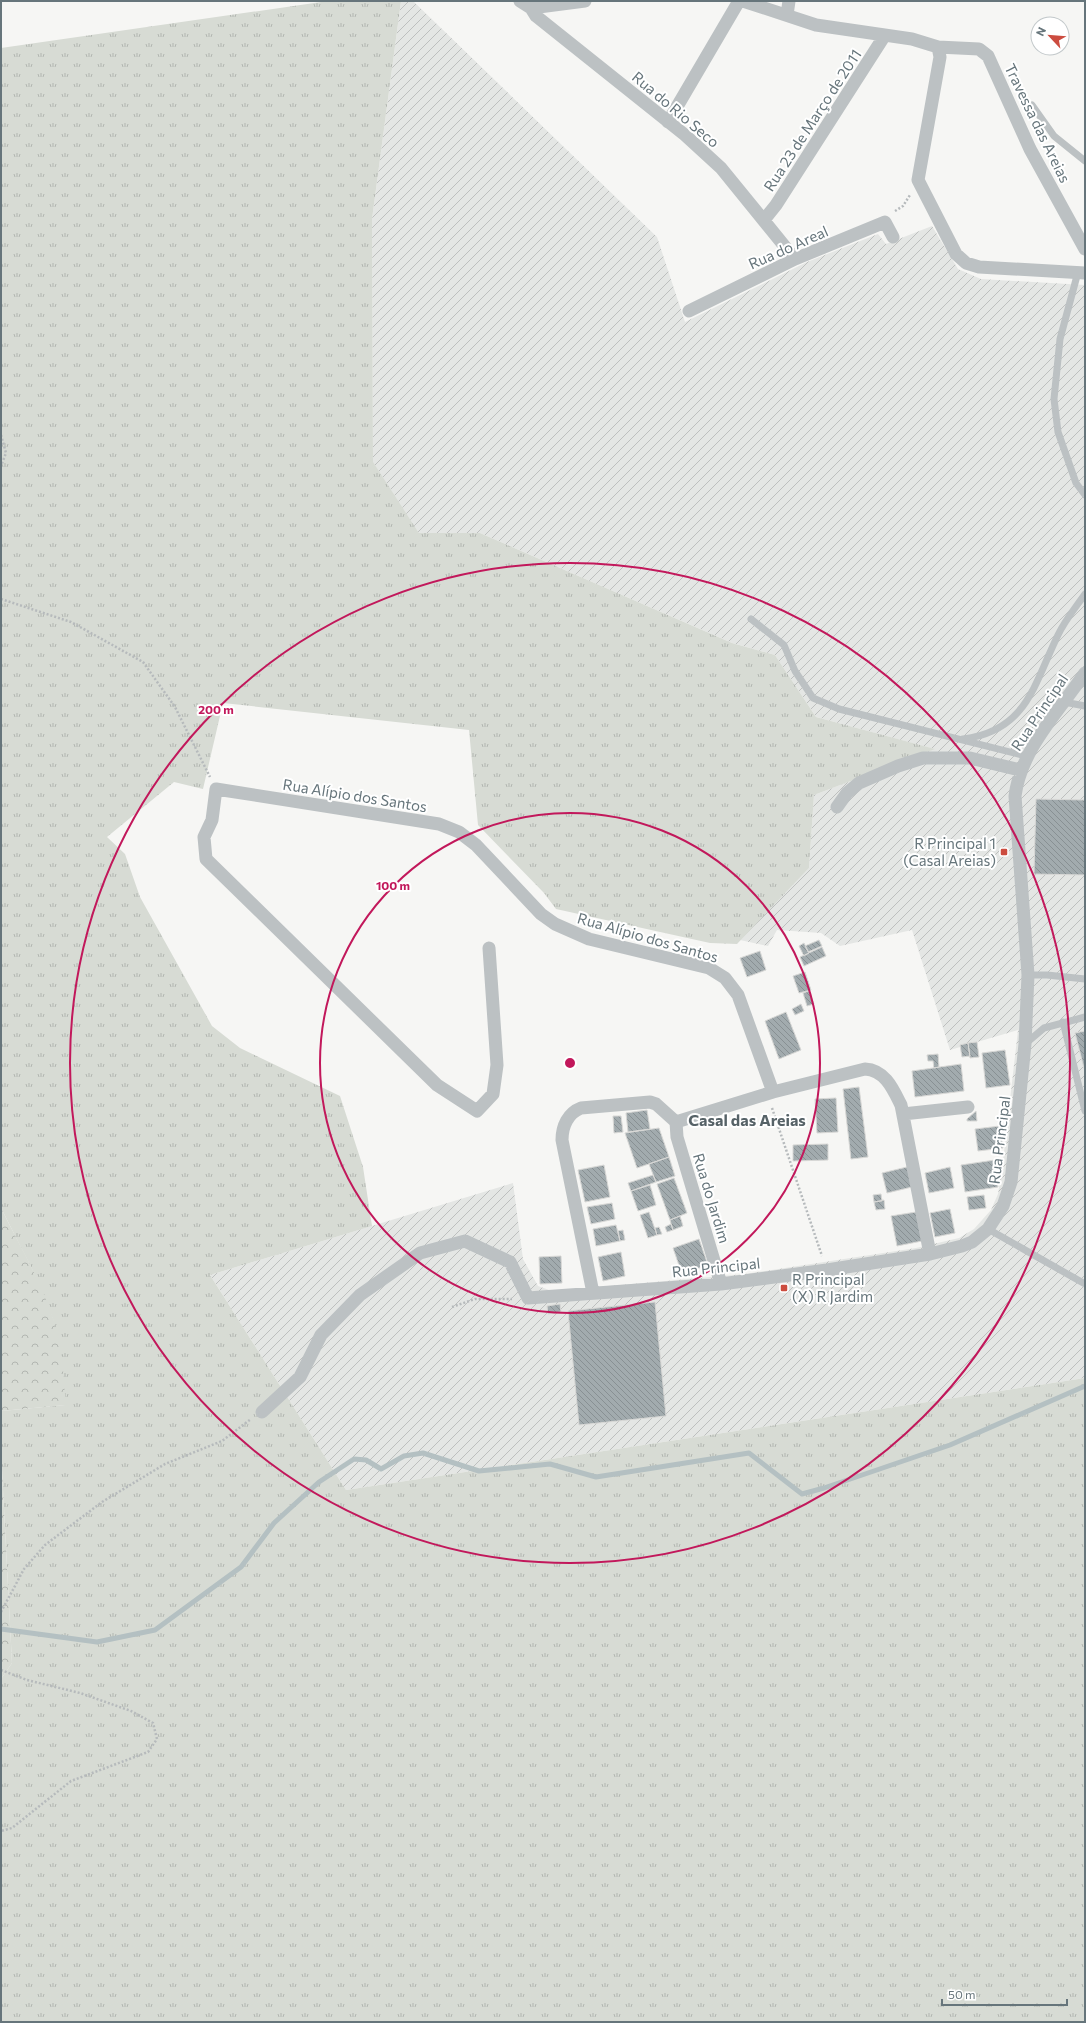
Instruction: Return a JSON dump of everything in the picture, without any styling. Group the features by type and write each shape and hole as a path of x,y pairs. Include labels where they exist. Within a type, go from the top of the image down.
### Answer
{"street":[{"path":"526,5 586,1"},
{"path":"668,122 739,1"},
{"name":"Travessa das Areias","path":"743,1 816,25 912,39 938,47 979,49 988,56 1030,148 1085,249"},
{"path":"787,15 789,1"},
{"name":"Rua do Rio Seco","path":"526,5 536,16 668,122 721,168 795,259"},
{"name":"Rua 23 de Março de 2011","path":"764,220 776,205 885,35"},
{"path":"938,47 940,57 918,180 920,187 956,254 966,263 979,267 1082,272"},
{"path":"885,222 893,236"},
{"name":"Rua do Areal","path":"689,310 795,259 885,222"},
{"name":"Rua Principal","path":"528,1298 721,1284 827,1270 930,1254 962,1246 972,1242 988,1229 1003,1206 1011,1182 1025,1044 1028,975 1015,796 1020,770 1026,756 1085,673"},
{"path":"837,807 847,793 859,783 898,766 923,758 970,758 1020,770"},
{"path":"216,789 212,820 204,837 206,860 437,1085 477,1110 494,1094 497,1065 489,948"},
{"name":"Rua Alípio dos Santos","path":"216,789 439,824 450,828 468,838 476,845 541,914 555,924 589,939 709,968 718,972 725,978 738,996 772,1092"},
{"path":"593,1293 562,1140 562,1134 567,1120 576,1110 581,1108 650,1102 656,1104 676,1122 772,1092 865,1069 871,1069 882,1075 892,1086 903,1114 930,1254"},
{"path":"903,1114 968,1107"},
{"name":"Rua do Jardim","path":"676,1122 677,1137 721,1284"},
{"path":"262,1412 300,1377 321,1336 360,1295 420,1253 465,1241 510,1262 528,1298"}],"lane":[{"path":"1032,105 1054,136 1085,162"},
{"path":"1082,272 1060,339 1054,399 1058,432 1076,483 1085,494"},
{"path":"959,739 981,737 1002,727 1013,718 1034,690 1058,634 1085,594"},
{"path":"751,619 784,645 795,670 814,698 839,709 1026,756"},
{"path":"1064,702 1085,706"},
{"path":"1028,975 1047,975 1085,979"},
{"path":"1025,1044 1044,1028 1085,1016"},
{"path":"1063,1022 1085,1112"},
{"path":"988,1229 1085,1284"}],"path":[{"path":"885,222 894,212 903,206 910,194 920,187"},
{"path":"1,435 6,453 1,466"},
{"path":"1,599 71,622 144,662 175,707 216,789"},
{"path":"772,1092 772,1110 827,1270"},
{"path":"452,1307 475,1299 528,1298"},
{"path":"1,1612 24,1569 45,1545 107,1499 165,1464 222,1441 262,1412"},
{"path":"1,1670 27,1680 80,1693 131,1711 153,1723 157,1739 148,1752 71,1781 12,1828 1,1830"}],"shaded area":[{"path":"401,1 413,1 657,237 685,322 807,262 878,234 886,244 932,226 958,269 981,279 1085,285 1085,1378 346,1490 210,1275 513,1183 523,1259 538,1286 552,1291 745,1274 916,1248 959,1238 974,1229 991,1210 998,1194 1003,1161 1018,1030 950,1050 912,930 840,946 821,933 777,930 768,946 740,940 809,868 814,795 934,749 816,717 775,655 732,643 480,533 419,533 373,463 372,219"}],"green space":[{"path":"328,1 401,1 372,219 373,462 419,533 480,533 732,643 775,655 816,717 935,749 814,795 809,868 737,944 710,943 556,909 544,893 478,825 469,730 223,703 203,789 174,782 107,837 125,854 140,897 212,1026 240,1048 340,1096 363,1167 372,1226 210,1275 346,1490 1085,1378 1085,2022 1,2022 1,1679 12,1663 1,1451 1,1411 65,1405 53,1319 32,1269 1,1208 1,48"},
{"path":"1,1208 36,1276 53,1318 61,1350 66,1405 1,1411"},
{"path":"1,1451 12,1663 1,1679"}],"building":[{"path":"1036,799 1085,800 1085,875 1034,874"},
{"path":"819,940 822,946 808,952 805,946"},
{"path":"804,943 809,953 804,956 799,946"},
{"path":"822,947 826,956 804,966 800,957"},
{"path":"760,951 766,970 747,977 740,958"},
{"path":"805,972 811,990 799,993 793,976"},
{"path":"809,991 814,1004 807,1006 803,993"},
{"path":"801,1004 804,1011 795,1015 792,1009"},
{"path":"786,1012 801,1050 779,1059 765,1021"},
{"path":"1085,1031 1085,1072 1075,1033"},
{"path":"977,1042 979,1057 970,1058 968,1043"},
{"path":"968,1043 970,1056 962,1057 960,1045"},
{"path":"1005,1050 1010,1085 986,1088 982,1053"},
{"path":"938,1054 939,1067 934,1068 933,1061 928,1061 927,1055"},
{"path":"961,1064 964,1091 915,1097 912,1071"},
{"path":"859,1087 868,1157 851,1159 843,1089"},
{"path":"836,1098 838,1132 817,1133 815,1099"},
{"path":"647,1110 650,1129 628,1132 626,1113"},
{"path":"976,1111 977,1121 967,1121 967,1119"},
{"path":"613,1116 621,1116 623,1132 614,1133"},
{"path":"1000,1126 1003,1148 978,1151 975,1129"},
{"path":"659,1128 669,1157 637,1168 625,1133"},
{"path":"828,1144 828,1160 793,1161 793,1145"},
{"path":"669,1157 675,1176 656,1182 649,1164"},
{"path":"995,1160 998,1187 965,1192 961,1165"},
{"path":"604,1165 610,1197 585,1202 578,1170"},
{"path":"907,1167 912,1187 887,1193 882,1173"},
{"path":"950,1167 954,1188 929,1193 925,1173"},
{"path":"653,1175 656,1182 631,1191 628,1183"},
{"path":"674,1178 687,1213 670,1220 657,1184"},
{"path":"650,1185 656,1205 638,1211 631,1191"},
{"path":"881,1194 882,1201 874,1202 873,1195"},
{"path":"984,1195 986,1208 969,1210 967,1197"},
{"path":"884,1200 885,1209 876,1210 874,1202"},
{"path":"612,1203 615,1219 591,1224 587,1207"},
{"path":"950,1209 955,1233 935,1237 930,1213"},
{"path":"649,1212 657,1235 648,1238 640,1215"},
{"path":"916,1212 922,1241 897,1246 891,1216"},
{"path":"680,1216 683,1226 673,1230 670,1220"},
{"path":"671,1224 673,1230 667,1232 665,1227"},
{"path":"616,1225 620,1241 596,1246 593,1229"},
{"path":"659,1227 662,1234 657,1235 655,1228"},
{"path":"623,1230 625,1240 620,1241 618,1231"},
{"path":"699,1239 708,1265 682,1274 673,1248"},
{"path":"621,1252 625,1276 603,1281 598,1257"},
{"path":"561,1256 562,1283 540,1284 539,1257"},
{"path":"655,1302 666,1416 579,1425 568,1311"},
{"path":"560,1304 561,1312 548,1314 547,1306"}],"waterway":[{"path":"1,1629 97,1642 155,1630 241,1567 274,1523 319,1482 354,1459 366,1460 381,1469 404,1456 423,1453 479,1471 550,1464 596,1477 749,1453 802,1494 824,1488 950,1445 1085,1386"}],"place":[{"name":"R Principal 1 (Casal Areias)","path":"1004,852"},
{"name":"R Principal (X) R Jardim","path":"784,1288"}],"district":[{"name":"Casal das Areias","path":"747,1119"}]}
